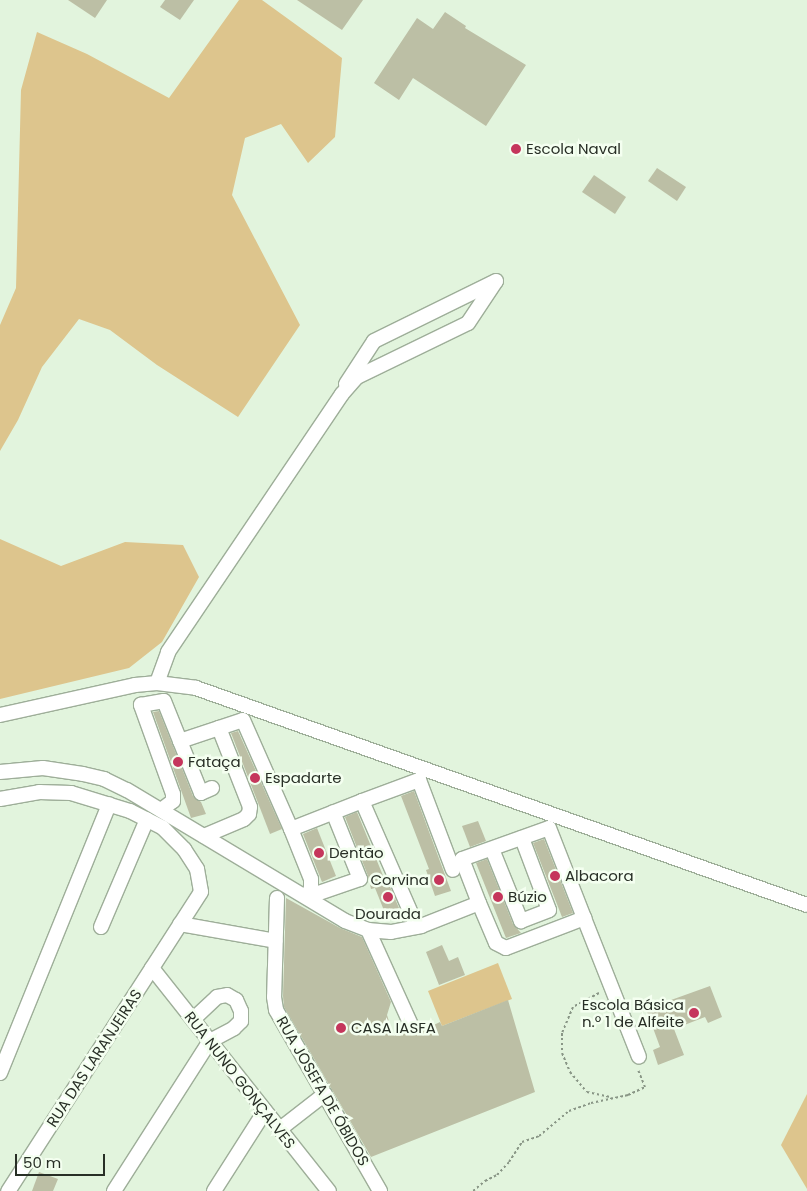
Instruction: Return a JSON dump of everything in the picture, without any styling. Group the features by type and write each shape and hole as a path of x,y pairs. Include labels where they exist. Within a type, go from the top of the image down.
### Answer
{"street":[{"path":"157,683 168,652 342,394 356,377 468,322 496,281 374,341 351,374 342,394"},
{"path":"0,715 135,685 157,683 196,688 807,906"},
{"path":"160,810 173,801 173,794 141,705 164,701 201,792 212,788"},
{"path":"180,741 243,720 311,879 311,888 306,898"},
{"path":"204,836 244,819 249,814 250,807 219,728"},
{"path":"0,772 43,768 83,774 127,790 306,898 345,920 368,930 391,932 416,927 479,903"},
{"path":"291,829 419,780 453,870"},
{"name":"RUA DAS LARANJEIRAS","path":"0,799 39,792 71,793 109,804 147,819 163,828 184,849 197,869 201,892 8,1191"},
{"path":"362,801 416,927"},
{"path":"0,1073 109,804"},
{"path":"306,898 360,878 333,812"},
{"path":"101,927 147,819"},
{"path":"584,918 506,948 496,943 462,859 549,828 639,1057"},
{"path":"492,849 521,921 549,910 522,838"},
{"name":"RUA JOSEFA DE ÓBIDOS","path":"277,898 274,997 276,1010 380,1191"},
{"path":"180,924 276,942"},
{"path":"368,930 411,1026"},
{"name":"RUA NUNO GONÇALVES","path":"152,968 280,1130 322,1188"},
{"path":"114,1191 210,1041 234,1028 241,1021 241,1010 236,1000 227,995 217,997 193,1019"},
{"path":"280,1130 325,1094"},
{"path":"214,1191 265,1111"}],"path":[{"path":"611,986 572,1007 562,1033 562,1053 570,1072 586,1092 614,1098"},
{"path":"473,1191 485,1181 497,1175 509,1162 522,1142 538,1136 569,1111 628,1095 645,1088"}],"shaded area":[{"path":"239,0 262,0 342,58 335,137 308,163 281,124 245,138 232,195 300,325 238,417 157,365 110,330 79,319 42,367 18,420 0,451 0,325 16,288 21,90 37,32 87,54 169,98"},
{"path":"0,539 61,566 125,542 183,545 199,577 162,642 129,668 0,699"},
{"path":"498,963 512,999 442,1026 428,991"},
{"path":"807,1094 807,1189 781,1145"}],"building":[{"path":"68,0 107,0 95,18"},
{"path":"165,0 194,0 180,20 160,7"},
{"path":"297,0 363,0 342,30"},
{"path":"445,12 466,26 465,28 526,65 486,126 413,78 399,100 374,83 417,18 433,29"},
{"path":"657,168 686,187 677,201 648,181"},
{"path":"594,175 626,197 615,214 582,192"},
{"path":"159,711 193,796 201,802 206,814 191,818 153,712"},
{"name":"Espadarte","path":"238,731 282,829 270,834 231,733"},
{"path":"414,791 451,891 435,896 426,870 429,869 401,796"},
{"path":"357,812 386,883 388,882 399,908 385,913 375,888 371,889 368,876 345,817"},
{"path":"478,821 486,841 470,847 462,826"},
{"name":"Dentão","path":"317,828 336,876 322,882 303,834"},
{"name":"Albacora","path":"544,839 573,913 562,917 533,843"},
{"name":"Búzio","path":"487,859 513,924 521,933 506,938 476,863"},
{"name":"CASA IASFA","path":"286,898 340,928 362,937 391,1002 387,1015 393,1034 404,1030 410,1034 418,1030 419,1032 440,1022 442,1026 508,1000 535,1092 371,1157 284,1007"},
{"path":"442,945 449,961 458,957 465,975 439,985 426,952"},
{"path":"710,986 722,1017 708,1023 705,1017 674,1029 684,1055 658,1065 653,1050 660,1047 646,1009"},
{"path":"39,1172 58,1179 53,1191 32,1191"}],"place":[{"name":"Escola Naval","path":"516,149"},
{"name":"Fataça","path":"178,762"},
{"name":"Espadarte","path":"255,778"},
{"name":"Dentão","path":"319,853"},
{"name":"Albacora","path":"555,876"},
{"name":"Corvina","path":"439,880"},
{"name":"Dourada","path":"388,897"},
{"name":"Búzio","path":"498,897"},
{"name":"Escola Básica n.º 1 de Alfeite","path":"694,1013"},
{"name":"CASA IASFA","path":"341,1028"}]}
